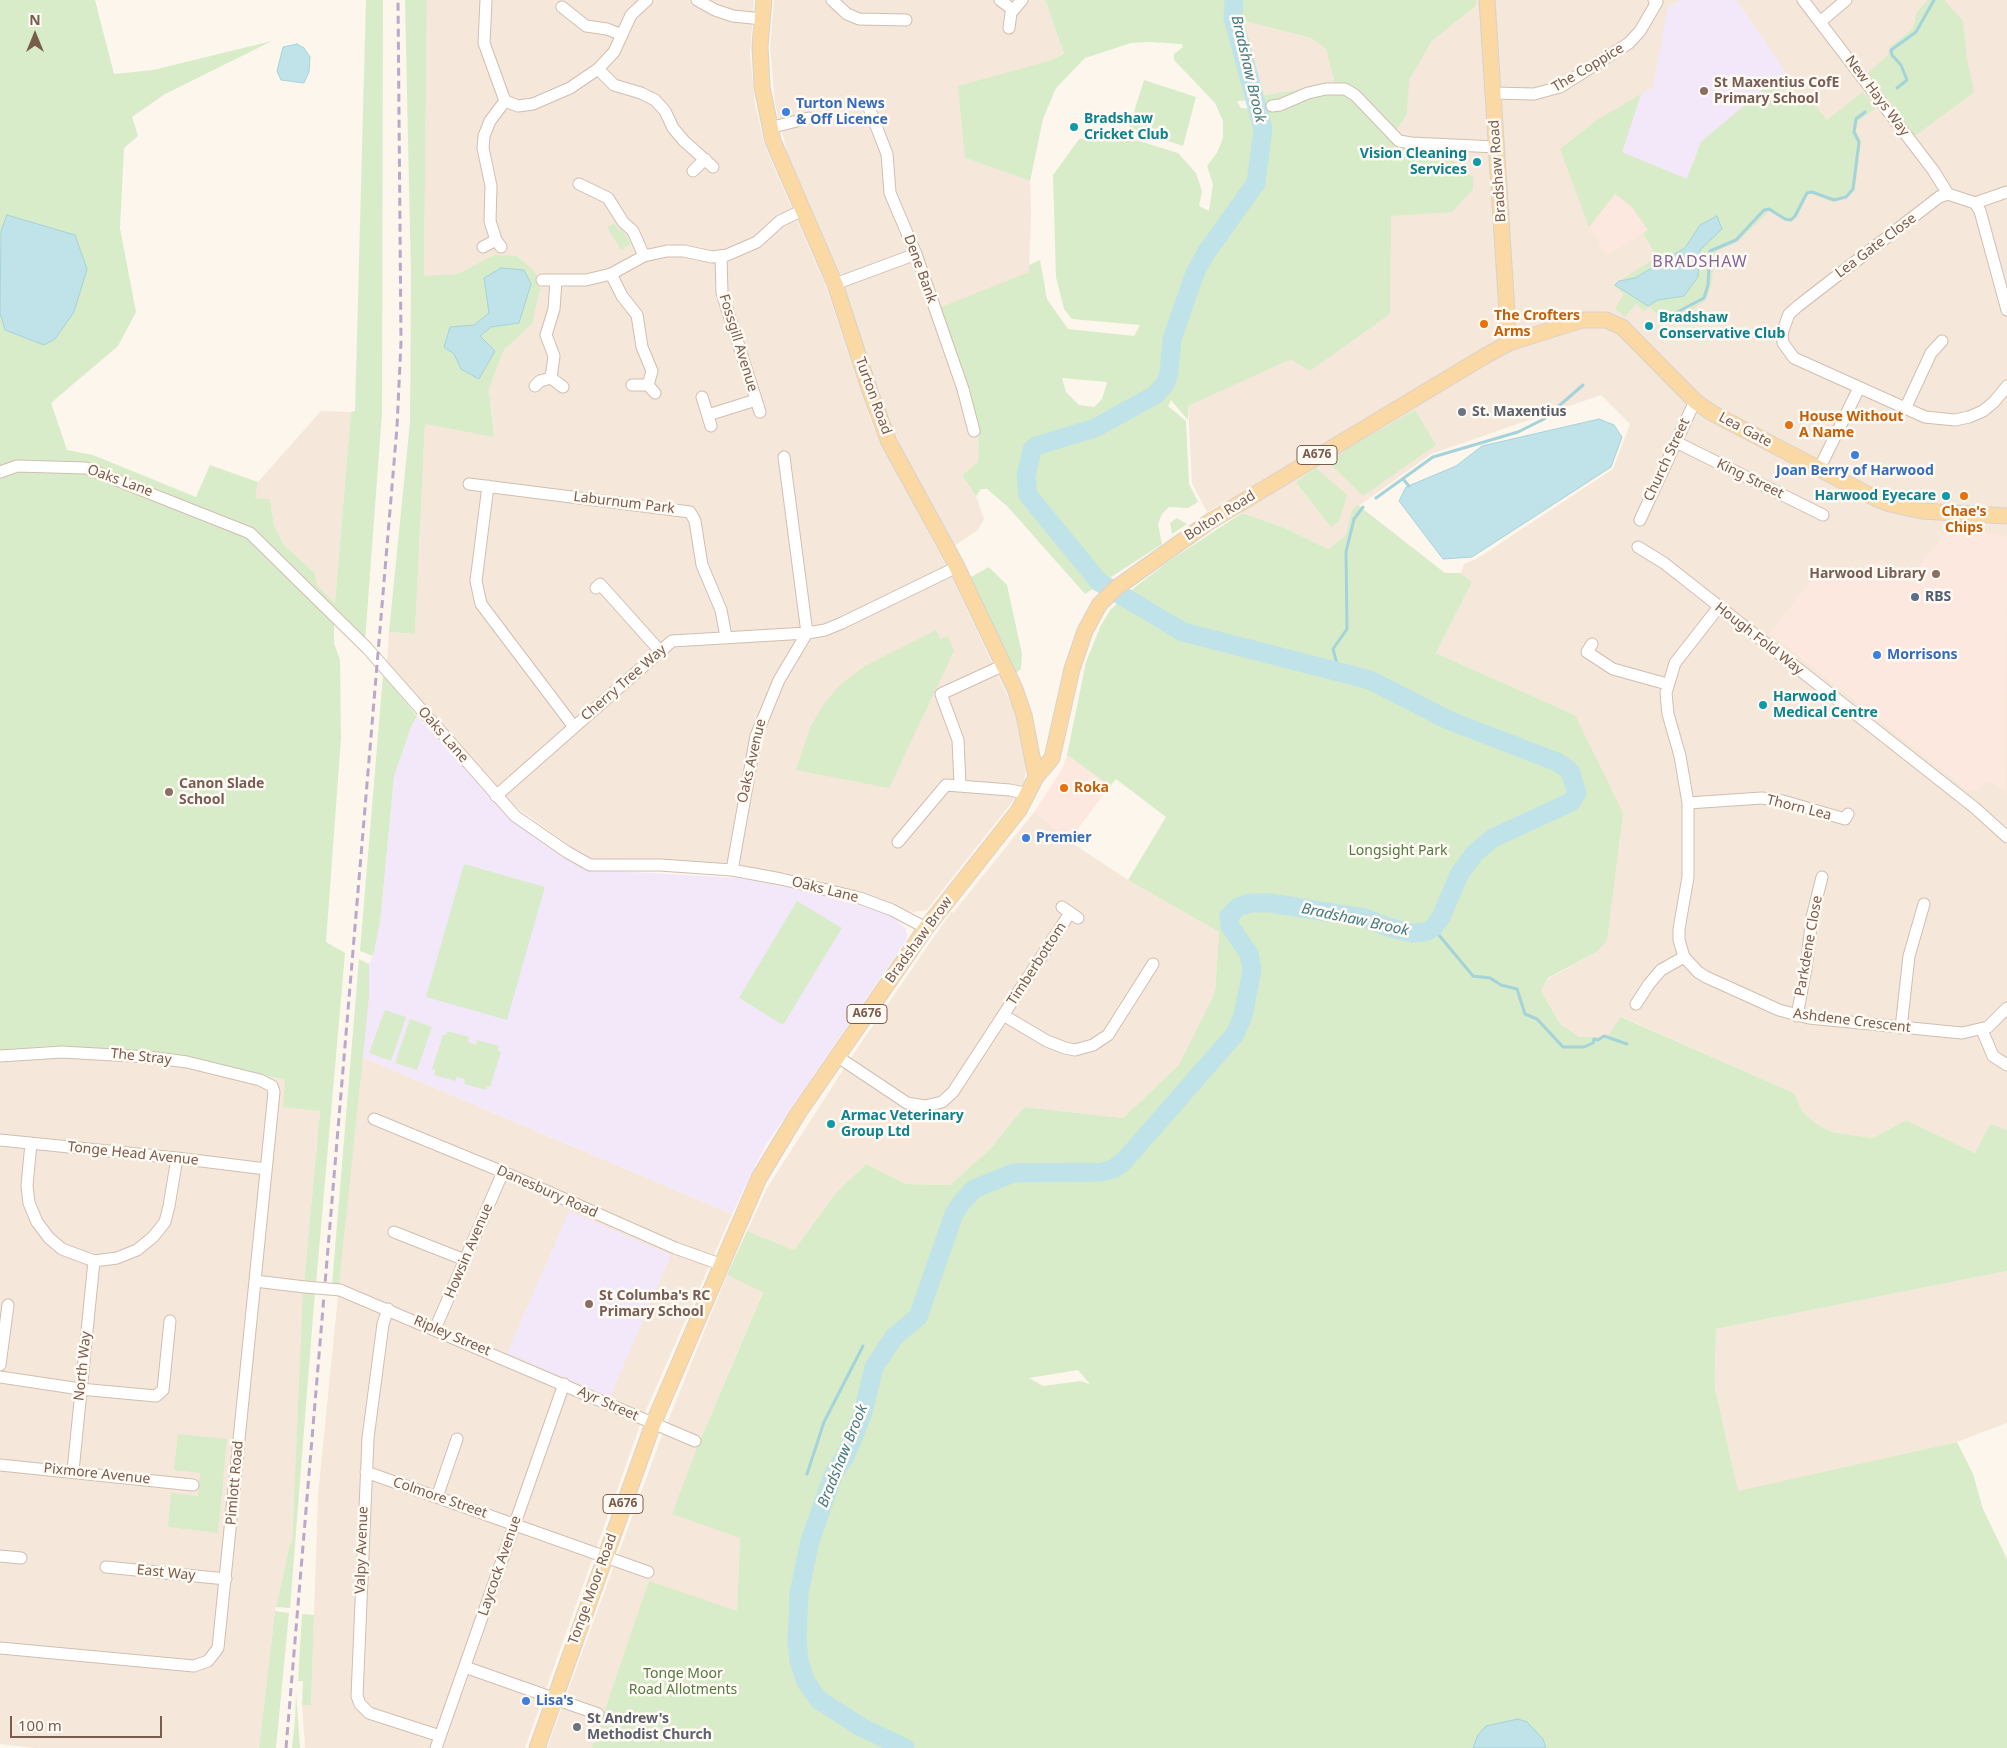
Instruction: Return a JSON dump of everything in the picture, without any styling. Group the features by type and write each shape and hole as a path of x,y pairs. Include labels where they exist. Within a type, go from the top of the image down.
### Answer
{"main road":[{"name":"Turton Road","path":"764,0 760,46 762,87 769,128 776,150 835,284 871,394 890,442 957,566 1004,665 1024,715 1036,777"},
{"name":"Bradshaw Road","path":"1487,0 1509,343"},
{"name":"Lea Gate","path":"1509,343 1582,320 1598,319 1614,323 1628,331 1695,401 1728,422 1876,498 1897,506 1922,511 2007,516"},
{"name":"Bolton Road","path":"1036,777 1052,758 1072,669 1085,631 1099,604 1130,576 1216,517 1509,343"},
{"name":"Bradshaw Brow","path":"720,1264 770,1159 926,928 1019,810 1029,794 1036,777"},
{"name":"Tonge Moor Road","path":"537,1748 604,1556 653,1424 720,1264"}],"street":[{"path":"486,0 484,43 505,101 518,106 533,104 570,88 598,68 614,52 631,15 647,0"},
{"path":"697,0 715,10 733,16 762,19"},
{"path":"832,0 853,17 890,23 906,20"},
{"path":"1000,0 1013,10"},
{"path":"1009,28 1013,10 1022,0"},
{"name":"The Coppice","path":"1492,93 1534,94 1560,87 1629,43 1640,31 1657,2 1654,0"},
{"name":"New Hays Way","path":"1803,0 1933,170 1948,194"},
{"path":"1820,22 1846,0"},
{"path":"562,7 572,22 607,29 622,35"},
{"path":"598,68 614,85 641,93 655,100 665,111 676,132 709,163 693,171"},
{"path":"1272,106 1280,105 1308,93 1326,90 1345,90 1355,95 1399,140 1411,143 1496,147"},
{"path":"483,246 499,244 490,221 492,186 483,148 484,136 490,121 505,101"},
{"name":"Dene Bank","path":"869,108 887,154 890,193 916,254 963,389 974,432"},
{"path":"769,128 809,118"},
{"path":"579,184 595,186 608,198 622,222 634,231 644,256"},
{"path":"1948,194 1975,203 2007,192"},
{"name":"Lea Gate Close","path":"1948,194 1940,198 1789,314 1784,323 1783,343 1794,358 1905,409 1940,420 1970,417 1983,411 1994,402 2007,386"},
{"path":"1975,203 1980,211 2007,310"},
{"path":"542,280 586,280 611,274 644,256 676,251 721,256 757,242 780,221 803,210"},
{"path":"835,284 916,254"},
{"name":"Fossgill Avenue","path":"721,256 722,293 760,412"},
{"path":"611,274 622,296 638,315 642,347 652,372 651,389 632,385"},
{"path":"551,378 554,356 546,335 554,309 556,281"},
{"path":"1905,409 1930,353 1942,341"},
{"path":"535,386 540,381 551,378"},
{"path":"551,378 563,387"},
{"path":"1819,469 1859,388"},
{"name":"Fossgill Avenue","path":"702,397 710,420 756,400"},
{"name":"Church Street","path":"1640,520 1695,401"},
{"name":"King Street","path":"1676,442 1823,515"},
{"path":"784,457 807,633 825,630 842,623 957,566"},
{"name":"Oaks Lane","path":"0,472 25,466 86,468 250,533 367,648 496,796 525,824 590,865 660,865 732,870 781,879 860,898 892,910 926,928"},
{"name":"Laburnum Park","path":"469,484 690,512 695,521 702,565 721,610 726,636"},
{"path":"488,486 476,580 481,604 574,727"},
{"name":"Hough Fold Way","path":"1638,547 1654,549 1718,608 1975,808 2007,837"},
{"path":"596,588 600,584 660,651"},
{"path":"1636,1004 1661,970 1684,956 1679,940 1679,929 1688,877 1688,803 1680,756 1668,714 1667,684 1675,662 1718,608"},
{"name":"Cherry Tree Way","path":"496,796 672,641 726,636 807,633"},
{"name":"Oaks Avenue","path":"732,870 756,736 779,680 807,633"},
{"path":"1592,644 1587,652 1613,669 1667,684"},
{"path":"960,785 958,740 941,694 1004,665"},
{"path":"898,842 942,788 950,785 1010,790 1029,794"},
{"name":"Thorn Lea","path":"1688,803 1762,798 1783,801 1845,819 1848,814"},
{"name":"Parkdene Close","path":"1797,1016 1806,968 1812,917 1823,877"},
{"path":"1902,1028 1909,956 1925,904"},
{"name":"Timberbottom","path":"838,1057 899,1100 916,1106 934,1105 942,1102 953,1092 1070,913"},
{"name":"Ashdene Crescent","path":"1684,956 1698,972 1706,977 1797,1016 1962,1033 1982,1030"},
{"name":"Timberbottom","path":"1004,1015 1047,1041 1065,1048 1075,1050 1093,1046 1108,1036 1153,964"},
{"path":"2007,1008 1995,1022 1982,1030 1993,1056 2007,1065"},
{"name":"The Stray","path":"0,1056 62,1052 149,1057 186,1062 260,1080 272,1086 274,1092"},
{"name":"Pimlott Road","path":"0,1648 194,1666 201,1664 214,1655 218,1648 274,1092"},
{"name":"Danesbury Road","path":"374,1120 502,1172 675,1248 720,1264"},
{"name":"Tonge Head Avenue","path":"0,1140 266,1169"},
{"path":"31,1143 27,1186 30,1203 37,1222 49,1238 62,1249 94,1261 124,1256 138,1250 153,1238 164,1222 170,1206 177,1158"},
{"name":"Howsin Avenue","path":"435,1329 502,1172"},
{"path":"394,1232 465,1260"},
{"name":"North Way","path":"73,1472 94,1261"},
{"name":"Ripley Street","path":"255,1282 340,1290 564,1384"},
{"path":"0,1365 8,1305"},
{"name":"Valpy Avenue","path":"388,1309 383,1324 368,1438 357,1696 360,1704 369,1713 440,1736"},
{"path":"0,1377 80,1389 156,1396 161,1394 163,1390 170,1321"},
{"name":"Ayr Street","path":"564,1384 695,1441"},
{"name":"Laycock Avenue","path":"436,1748 564,1384"},
{"path":"437,1497 457,1439"},
{"name":"Pixmore Avenue","path":"0,1464 193,1485"},
{"name":"Colmore Street","path":"366,1472 648,1572"},
{"path":"0,1556 21,1558"},
{"name":"East Way","path":"106,1567 226,1579"},
{"path":"465,1667 598,1714"}],"shaded area":[{"path":"427,0 754,0 750,53 755,104 765,146 827,289 871,421 952,577 1014,710 1022,734 1026,766 1024,783 1016,797 927,910 913,912 780,874 592,862 509,802 387,662 389,632 415,634 425,424 494,436 489,389 504,350 532,324 494,255 457,274 424,277"},
{"path":"774,0 1043,0 1046,2 1064,54 1049,61 965,158 1030,181 1031,212 1029,272 979,430 978,462 962,475 976,496 984,519 978,530 953,547 949,536 908,463 889,420 839,271 787,152 775,104 770,47"},
{"path":"1476,0 2007,0 2007,1130 1990,1125 1975,1153 1906,1120 1873,1138 1832,1132 1815,1123 1802,1111 1794,1093 1622,1017 1607,1037 1580,1037 1561,1025 1541,991 1548,979 1598,951 1575,715 1436,653 1472,582 1461,573 1464,564 1478,558 1613,469 1630,424 1601,395 1431,454 1353,510 1346,535 1328,549 1285,528 1242,513 1226,501 1207,512 1192,483 1188,406 1291,358 1391,138 1407,115 1408,80 1432,41 1476,6"},
{"name":"St Maxentius CofE Primary School","path":"1681,0 1736,0 1786,72 1701,142 1687,179 1622,152 1641,94 1653,88 1667,10 1671,5"},
{"path":"1244,21 1311,38 1326,49 1336,84 1259,96 1244,41"},
{"path":"1615,194 1631,206 1648,230 1607,255 1589,227"},
{"path":"321,411 351,412 335,603 317,585 315,573 284,545 274,526 270,499 254,498 258,482"},
{"path":"1951,525 1972,526 1981,532 2007,536 2006,791 1986,781 1979,789 1968,791 1770,633 1811,581 1882,561 1911,577"},
{"path":"417,716 511,820 580,865 596,870 739,878 835,896 890,913 906,929 907,939 765,1146 732,1214 362,1057 369,998 369,964 373,956 380,923 394,777 411,727"},
{"path":"1067,755 1110,786 1069,841 1035,811 1061,771"},
{"path":"1035,811 1069,841 1128,880 1219,932 1215,992 1179,1066 1123,1118 1024,1107 990,1149 950,1185 906,1184 866,1164 836,1193 794,1250 747,1231 767,1188 852,1056 951,912 953,913"},
{"path":"50,1046 150,1051 187,1057 286,1080 320,1111 304,1283 292,1544 290,1545 275,1611 259,1748 35,1748 0,1744 0,1050"},
{"path":"362,1057 732,1214 643,1417 525,1748 305,1748 302,1705 311,1705 318,1495"},
{"name":"St Columba's RC Primary School","path":"569,1211 671,1255 610,1397 507,1353"},
{"path":"2007,1271 2007,1423 1957,1442 1738,1492 1715,1388 1716,1329"},
{"path":"727,1275 763,1291 699,1443 740,1538 737,1611 592,1748 547,1748 661,1438"}],"green space":[{"path":"0,0 95,0 114,74 153,70 272,41 165,94 132,117 138,136 124,148 120,228 136,312 118,346 51,403 67,450 93,455 196,497 210,465 258,482 255,498 270,499 274,526 284,545 315,573 317,585 335,603 351,412 355,411 366,0 383,0 382,413 365,641 334,618 334,643 340,660 341,738 326,942 345,953 316,1284 304,1283 320,1111 283,1107 285,1080 187,1057 150,1051 50,1046 0,1050"},
{"path":"405,0 427,0 424,276 457,274 494,255 517,256 535,272 540,289 532,324 504,350 489,389 494,437 425,424 415,634 389,632 410,422 411,277"},
{"path":"1043,0 1476,0 1476,6 1432,41 1409,80 1407,115 1391,138 1391,141 1400,139 1408,151 1430,152 1451,158 1473,178 1473,189 1452,212 1391,216 1390,314 1310,371 1291,359 1188,406 1188,420 1171,400 1168,406 1186,421 1189,484 1198,502 1188,508 1169,507 1162,514 1158,524 1162,544 1085,594 1008,507 987,489 981,489 976,496 962,475 978,462 979,430 941,307 1029,272 1029,265 1040,260 1047,299 1068,329 1134,336 1140,325 1072,319 1064,309 1056,277 1053,175 1079,139 1116,134 1178,153 1196,173 1202,191 1199,206 1209,211 1213,184 1207,166 1217,153 1223,138 1223,121 1215,103 1174,60 1174,54 1183,47 1182,44 1131,43 1085,58 1056,88 1043,119 1030,181 965,158 958,86 1049,61 1064,54 1046,2","holes":["1244,21 1311,38 1326,49 1335,84 1259,96 1244,41","1262,100 1264,109 1241,108 1237,101","1062,378 1107,382 1102,399 1094,407 1079,405 1066,392"]},
{"path":"1928,0 1944,0 1963,21 1967,59 1974,92 1915,136 1868,73 1887,56 1890,47 1913,28 1917,12"},
{"path":"1144,80 1196,97 1183,146 1129,128"},
{"path":"1773,81 1783,95 1789,99 1802,101 1809,98 1827,120 1863,92 1876,108 1858,121 1856,131 1861,141 1855,190 1847,198 1834,202 1808,194 1797,217 1788,222 1769,211 1738,242 1716,251 1711,285 1706,300 1694,308 1690,323 1677,310 1661,318 1649,307 1644,311 1636,304 1625,317 1615,309 1624,294 1613,285 1619,281 1657,257 1643,233 1648,230 1631,206 1615,194 1589,227 1560,149 1597,120 1641,94 1622,152 1687,179 1701,142","holes":["1717,216 1722,229 1700,250 1698,277 1684,296 1657,300 1619,281 1635,278 1685,248 1700,225"]},
{"path":"614,223 618,230 621,229 631,244 621,250 607,227"},
{"path":"1415,410 1436,445 1363,496 1326,460"},
{"path":"1316,468 1347,495 1339,521 1331,527 1296,482"},
{"path":"1358,505 1445,573 1461,573 1472,582 1436,653 1575,715 1623,813 1607,940 1598,951 1548,978 1541,991 1561,1025 1580,1037 1607,1037 1621,1017 1794,1093 1802,1111 1815,1123 1832,1132 1873,1138 1906,1120 1975,1153 1990,1124 2007,1130 2007,1271 1716,1329 1715,1388 1738,1491 1957,1442 1973,1474 1983,1509 2007,1559 2007,1748 592,1748 649,1581 737,1611 740,1538 672,1514 699,1443 763,1292 727,1275 747,1231 794,1250 836,1193 866,1164 906,1184 950,1185 990,1149 1024,1107 1123,1118 1179,1065 1215,992 1219,932 1128,880 1166,817 1116,779 1110,786 1067,755 1086,662 1101,625 1111,609 1134,588 1169,561 1242,513 1285,528 1328,549 1346,535 1352,510","holes":["1078,1370 1090,1384 1080,1381 1043,1386 1029,1378"]},
{"path":"1177,518 1187,524 1172,534 1170,523"},
{"path":"989,567 1007,585 1022,654 1021,669 1015,674 969,578"},
{"path":"936,630 940,639 948,636 954,651 889,788 796,770 810,728 823,705 840,685 865,666"},
{"path":"383,675 417,716 411,727 394,777 380,923 373,956 360,951"},
{"path":"464,864 545,887 507,1020 426,997"},
{"path":"797,901 842,928 783,1025 739,998"},
{"path":"359,959 369,964 369,998 339,1286 332,1285"},
{"path":"385,1010 406,1017 391,1061 369,1053"},
{"path":"410,1019 432,1027 417,1070 395,1063"},
{"path":"447,1031 469,1037 468,1042 476,1045 477,1040 499,1046 498,1051 501,1052 490,1087 487,1086 486,1090 464,1084 465,1079 457,1077 455,1081 434,1075 435,1070 432,1069 443,1035 446,1035"},
{"path":"303,1290 315,1291 290,1608 276,1607 290,1544 292,1544"},
{"path":"178,1434 227,1439 218,1533 168,1527 171,1493 198,1496 200,1473 174,1470"},
{"path":"275,1611 289,1613 276,1748 259,1748"},
{"path":"302,1614 314,1615 311,1705 302,1705 303,1681 298,1681"},
{"path":"296,1692 300,1748 292,1748 295,1720"}],"water":[{"path":"297,44 304,48 310,57 309,72 304,83 281,80 277,71 283,47"},
{"path":"7,215 75,235 87,269 74,312 55,339 44,345 5,330 0,313 1,231"},
{"path":"1717,216 1722,229 1700,250 1698,277 1684,296 1658,300 1648,306 1615,285 1619,281 1635,278 1685,248 1700,225"},
{"path":"501,268 524,270 531,284 519,323 491,327 480,336 495,351 479,379 461,369 454,354 444,347 450,327 474,325 489,313 484,278"},
{"path":"1599,419 1614,425 1622,437 1611,467 1472,557 1443,559 1399,501 1406,487 1456,466 1482,446"},
{"path":"1518,1719 1527,1722 1543,1739 1546,1748 1473,1748 1478,1735 1486,1726"}],"waterway":[{"name":"Bradshaw Brook","path":"905,1748 861,1727 819,1700 806,1682 799,1661 797,1640 799,1593 810,1541 834,1473 846,1455 863,1413 874,1367 894,1337 918,1317 954,1214 962,1202 974,1189 1013,1173 1102,1172 1115,1168 1125,1160 1235,1034 1243,1016 1252,970 1249,954 1230,926 1229,916 1238,907 1250,903 1270,903 1365,918 1390,928 1413,933 1425,932 1433,928 1441,917 1460,873 1475,853 1493,838 1571,802 1577,793 1570,771 1557,762 1448,720 1370,680 1183,632 1099,582 1028,495 1026,476 1032,450 1036,446 1095,428 1155,395 1165,384 1169,373 1172,339 1195,273 1206,253 1256,183 1263,129 1233,18 1234,0"},
{"path":"1897,88 1907,80 1901,65 1892,55 1891,50 1916,32 1934,0"},
{"path":"1662,320 1704,298 1708,285 1710,251 1736,240 1764,210 1769,209 1785,219 1791,220 1807,193 1812,192 1834,200 1846,197 1853,189 1859,142 1854,132 1856,119 1865,112"},
{"path":"1376,498 1433,457 1518,432 1544,419 1583,385"},
{"path":"1403,479 1409,486"},
{"path":"1339,672 1333,649 1347,629 1346,552 1354,519 1363,507"},
{"path":"1433,928 1473,976 1490,978 1501,985 1517,989 1525,1014 1537,1019 1563,1047 1584,1047 1593,1043 1594,1039 1598,1040 1604,1036 1627,1044"},
{"path":"807,1474 824,1422 863,1346"}],"railway":[{"path":"286,1748 397,427 401,342 398,0"}],"place":[{"name":"St Maxentius CofE Primary School","path":"1704,91"},
{"name":"Turton News & Off Licence","path":"786,112"},
{"name":"Bradshaw Cricket Club","path":"1074,127"},
{"name":"Vision Cleaning Services","path":"1477,162"},
{"name":"The Crofters Arms","path":"1484,324"},
{"name":"Bradshaw Conservative Club","path":"1649,326"},
{"name":"St. Maxentius","path":"1462,412"},
{"name":"House Without A Name","path":"1789,425"},
{"name":"Joan Berry of Harwood","path":"1855,455"},
{"name":"Harwood Eyecare","path":"1946,496"},
{"name":"Chae's Chips","path":"1964,496"},
{"name":"Harwood Library","path":"1936,574"},
{"name":"RBS","path":"1915,597"},
{"name":"Morrisons","path":"1877,655"},
{"name":"Harwood Medical Centre","path":"1763,705"},
{"name":"Roka","path":"1064,788"},
{"name":"Canon Slade School","path":"169,792"},
{"name":"Premier","path":"1026,838"},
{"name":"Armac Veterinary Group Ltd","path":"831,1124"},
{"name":"St Columba's RC Primary School","path":"589,1304"},
{"name":"Lisa's","path":"526,1701"},
{"name":"St Andrew's Methodist Church","path":"577,1727"}],"district":[{"name":"BRADSHAW","path":"1700,262"}],"park label":[{"name":"Longsight Park","path":"1398,851"},
{"name":"Tonge Moor Road Allotments","path":"683,1682"}]}
